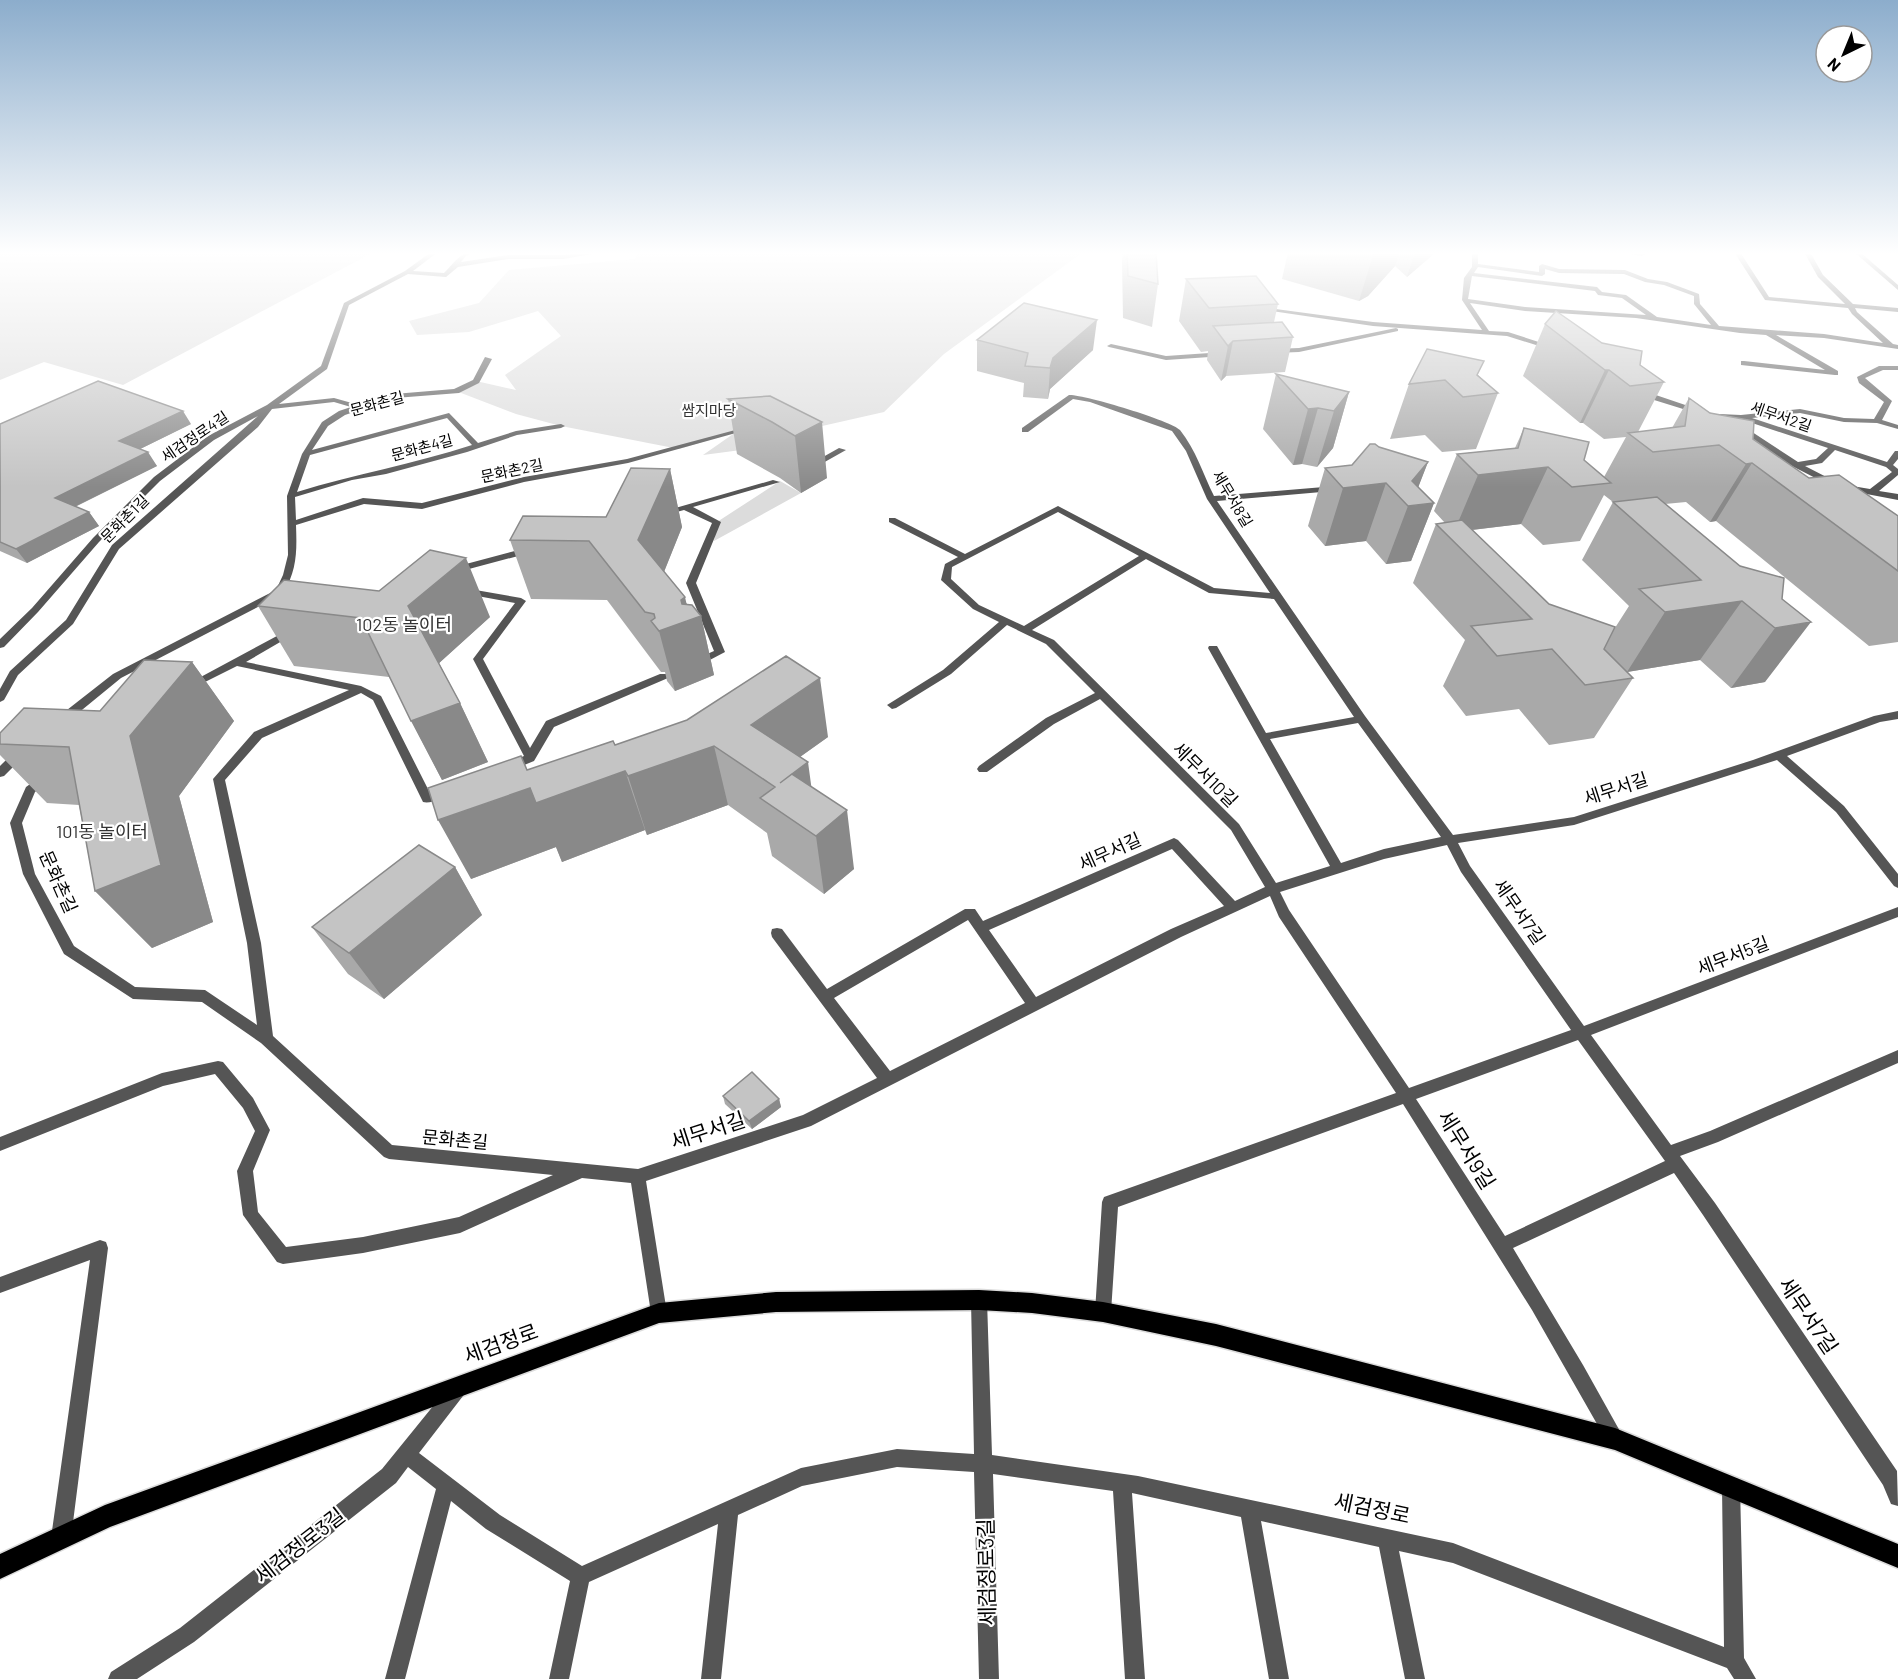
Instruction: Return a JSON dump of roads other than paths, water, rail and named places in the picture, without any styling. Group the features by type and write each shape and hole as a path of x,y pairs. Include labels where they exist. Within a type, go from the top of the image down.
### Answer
{"main road":[{"name":"세검정로","path":"0,1567 105,1517 659,1313 776,1302 979,1300 1032,1302 1103,1312 1215,1335 1615,1439 1898,1556"}],"street":[{"name":"세검정로4길","path":"0,645 96,540 156,479 212,438 270,406 324,367 337,330"},
{"path":"1266,352 1299,350 1391,330"},
{"path":"1466,330 1508,334 1556,350"},
{"path":"1749,330 1824,336 1895,347"},
{"path":"1874,330 1895,347 1898,353"},
{"path":"1744,363 1836,373 1765,332"},
{"path":"1111,346 1166,358 1232,354"},
{"name":"문화촌길","path":"56,725 117,676 280,592 288,575 292,555 291,496 306,454 325,424 342,413 394,396 456,391 476,381 488,359"},
{"path":"1877,421 1888,401 1862,381 1861,377 1882,368 1898,368"},
{"name":"세무서2길","path":"1632,390 1712,415 1796,465 1838,486 1898,497"},
{"name":"세무서8길","path":"1025,430 1072,397 1091,400 1174,429 1190,451 1211,499 1360,719 1450,840"},
{"path":"270,406 334,400 359,407"},
{"name":"문화촌1길","path":"0,698 14,673 69,622 115,547 255,425 270,406"},
{"path":"1741,417 1800,411 1844,420 1877,421 1898,427"},
{"name":"세무서2길","path":"1712,415 1741,417 1889,465 1897,472 1872,492"},
{"name":"문화촌길","path":"306,454 449,416 477,446"},
{"name":"문화촌4길","path":"291,496 351,478 383,472 477,446 516,433 561,426"},
{"name":"문화촌2길","path":"292,524 363,501 423,506 524,480 628,461 739,431"},
{"path":"1752,445 1763,444"},
{"name":"세무서2길","path":"1796,465 1819,461 1833,448"},
{"path":"810,466 842,450"},
{"path":"1889,465 1898,453"},
{"path":"654,515 776,482"},
{"path":"753,487 764,493"},
{"path":"1211,499 1344,487"},
{"path":"685,507 717,522 691,583 720,652 702,660"},
{"name":"세무서10길","path":"1273,889 1234,828 1050,642 976,607 946,580 948,566 1058,509 1212,591 1277,596"},
{"path":"892,520 964,557"},
{"path":"444,573 544,546"},
{"path":"1025,630 1145,556"},
{"path":"455,590 521,601 478,659 530,758"},
{"path":"892,705 946,672 1006,621"},
{"path":"177,691 236,663 305,623"},
{"path":"1213,648 1338,869"},
{"path":"236,663 361,689 376,698 427,799 458,787"},
{"path":"499,770 530,758 550,724 664,676"},
{"path":"266,1039 254,943 219,780 258,735 361,689"},
{"path":"983,769 1050,721 1101,694"},
{"name":"세무서길","path":"638,1176 806,1121 1034,1005 1273,889 1384,854 1450,840 1574,821 1778,755 1878,719 1898,715"},
{"path":"1263,737 1360,719"},
{"path":"0,773 30,746"},
{"path":"1778,755 1840,809 1898,883"},
{"name":"문화촌길","path":"54,768 30,790 16,823 29,874 69,950 133,993 205,996 266,1039 389,1152 638,1176"},
{"name":"세무서7길","path":"1450,840 1465,869 1820,1371 1890,1478 1898,1497"},
{"name":"세무서길","path":"980,928 1174,843 1233,908"},
{"name":"세무서9길","path":"1273,889 1284,913 1407,1096 1502,1246 1574,1362 1615,1439"},
{"name":"세무서5길","path":"1581,1033 1898,912"},
{"path":"825,997 970,914 1034,1005"},
{"path":"777,933 887,1079"},
{"path":"1103,1312 1110,1202 1581,1033"},
{"path":"1502,1246 1713,1137 1898,1056"},
{"name":"문화촌길","path":"0,1144 162,1080 218,1067 248,1103 263,1130 245,1171 251,1215 283,1256 363,1245 460,1225 581,1171"},
{"path":"638,1176 659,1313"},
{"path":"0,1286 100,1248 61,1538"},
{"path":"979,1300 984,1464"},
{"name":"세검정로3길","path":"118,1679 187,1635 389,1476 460,1386"},
{"path":"406,1454 493,1522 581,1576 559,1679"},
{"name":"세검정로","path":"581,1576 801,1477 897,1458 984,1464 1122,1483 1453,1553 1734,1661"},
{"name":"세검정로3길","path":"984,1464 989,1679"},
{"path":"1122,1483 1135,1679"},
{"path":"395,1679 446,1485"},
{"path":"1731,1486 1734,1661 1746,1679"},
{"path":"1249,1509 1280,1679"},
{"path":"711,1679 729,1510"},
{"path":"1387,1539 1415,1679"}],"park label":[{"name":"쌈지마당","path":"709,411"},
{"name":"102동 놀이터","path":"404,625"},
{"name":"101동 놀이터","path":"102,832"}]}
